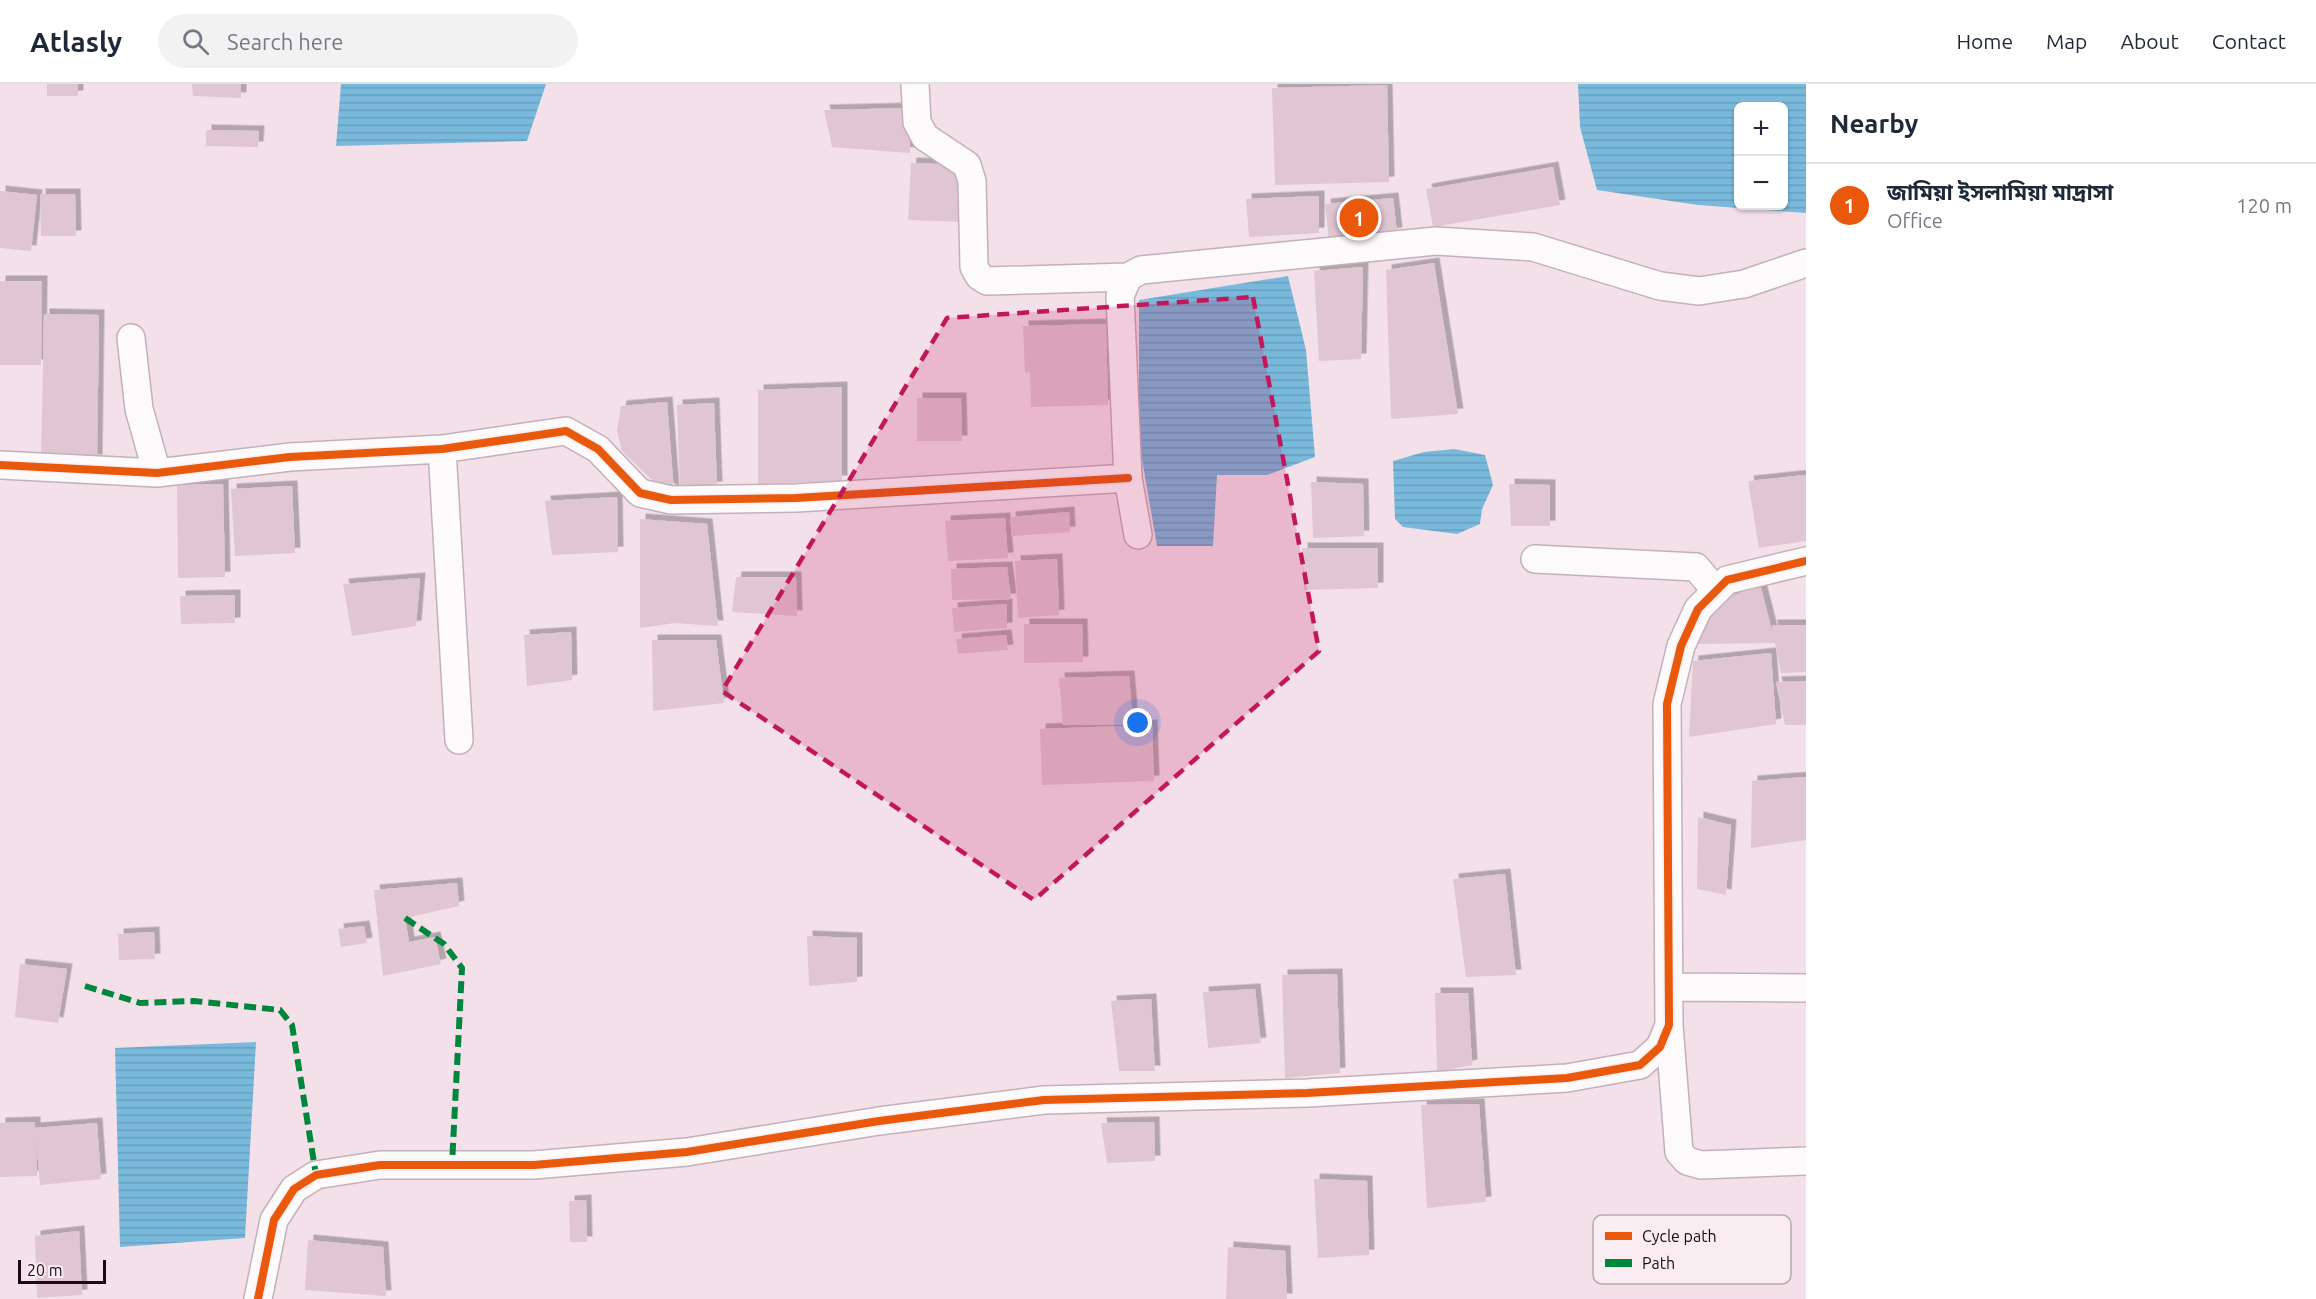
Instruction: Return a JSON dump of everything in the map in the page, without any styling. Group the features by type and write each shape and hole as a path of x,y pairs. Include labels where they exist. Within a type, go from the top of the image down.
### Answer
{"street":[{"path":"915,84 916,122 925,137 967,165 972,181 974,267 979,276 987,281 1128,277 1141,270 1436,241 1533,247 1660,286 1699,291 1744,284 1806,263"},
{"path":"1128,277 1120,296 1128,478 1138,535"},
{"path":"131,338 139,410 157,473"},
{"path":"0,465 157,473 290,457 442,449 566,431 598,449 640,493 671,500 796,498 1128,478"},
{"path":"442,449 459,740"},
{"path":"1535,559 1696,567 1716,591"},
{"path":"1806,561 1727,580 1698,609 1681,646 1667,704 1669,1025 1679,1152 1687,1161 1701,1166 1806,1161"},
{"path":"1669,987 1806,988"},
{"path":"258,1299 274,1220 294,1189 316,1175 380,1166 534,1166 687,1152 879,1121 1044,1100 1308,1093 1567,1078 1640,1065 1660,1047 1669,1025"}],"highlighted area":[{"path":"1253,297 1319,651 1034,900 722,691 947,318"}],"water":[{"path":"341,84 546,84 527,141 336,146"},
{"path":"1578,84 1806,84 1806,213 1766,210 1788,210 1788,102 1734,102 1734,208 1698,205 1597,190 1580,127"},
{"path":"1288,276 1306,350 1315,457 1267,475 1217,475 1213,546 1157,546 1139,442 1139,300"},
{"path":"1454,449 1485,455 1493,485 1482,509 1480,524 1457,534 1403,527 1395,519 1393,461 1424,452"},
{"path":"256,1042 245,1238 120,1247 115,1048"}],"building":[{"path":"47,84 78,84 78,96 47,96"},
{"path":"192,84 241,84 241,98 193,96"},
{"path":"1387,85 1389,182 1275,185 1272,88"},
{"path":"910,108 910,153 832,147 824,110"},
{"path":"206,130 259,131 258,147 206,146"},
{"path":"911,163 965,165 963,222 908,220"},
{"path":"1553,167 1560,205 1433,227 1426,189"},
{"path":"0,191 37,195 31,251 0,248"},
{"path":"40,194 75,194 76,236 41,236"},
{"path":"1319,196 1319,233 1249,237 1246,199"},
{"path":"1393,198 1397,233 1329,240 1325,204"},
{"path":"1434,263 1458,414 1391,419 1386,270"},
{"path":"1363,267 1361,359 1319,361 1314,271"},
{"path":"0,281 42,281 41,365 0,365"},
{"path":"44,314 99,315 97,460 41,460"},
{"path":"1106,324 1108,405 1031,407 1030,372 1025,373 1023,326"},
{"path":"842,387 842,481 758,484 758,390"},
{"path":"917,398 961,398 962,441 917,441"},
{"path":"667,402 674,492 651,479 622,451 617,431 621,406"},
{"path":"714,403 717,487 680,489 677,405"},
{"path":"1806,475 1806,541 1759,548 1748,481"},
{"path":"1311,482 1363,484 1364,536 1313,538"},
{"path":"223,484 225,577 178,578 177,485"},
{"path":"1509,484 1550,485 1550,526 1511,526"},
{"path":"292,486 295,553 235,556 231,489"},
{"path":"617,497 618,552 552,555 545,501"},
{"path":"1069,512 1070,532 1012,536 1010,517"},
{"path":"1005,518 1008,558 948,561 945,521"},
{"path":"640,519 707,524 718,626 675,623 640,628"},
{"path":"1302,548 1378,548 1378,588 1304,590"},
{"path":"1057,559 1059,615 1018,618 1015,561"},
{"path":"1007,567 1011,599 952,600 951,569"},
{"path":"736,577 796,577 797,616 732,612"},
{"path":"420,578 416,626 352,636 343,584"},
{"path":"1760,584 1773,635 1772,625 1806,625 1806,672 1781,673 1775,643 1692,644 1713,613 1733,596"},
{"path":"235,595 235,623 181,624 180,596"},
{"path":"1007,604 1007,628 954,632 952,608"},
{"path":"1024,624 1082,624 1083,662 1024,663"},
{"path":"571,632 572,680 527,686 524,635"},
{"path":"1006,635 1008,650 958,654 956,639"},
{"path":"652,640 716,640 724,703 653,711"},
{"path":"1771,653 1776,724 1689,737 1693,661"},
{"path":"1129,676 1133,724 1063,725 1059,678"},
{"path":"1806,681 1806,725 1785,725 1776,682"},
{"path":"1152,725 1154,781 1042,785 1040,729"},
{"path":"1806,777 1806,840 1751,848 1752,781"},
{"path":"1698,817 1731,825 1726,895 1697,889"},
{"path":"1505,874 1516,975 1466,977 1453,879"},
{"path":"457,883 459,906 405,918 409,942 435,937 441,964 383,976 374,890"},
{"path":"364,926 367,943 341,947 338,929"},
{"path":"154,932 155,959 119,960 118,934"},
{"path":"807,936 857,938 857,982 809,986"},
{"path":"20,964 67,969 58,1023 15,1017"},
{"path":"1337,974 1340,1073 1285,1078 1282,975"},
{"path":"1255,989 1261,1043 1208,1048 1203,992"},
{"path":"1435,993 1468,993 1472,1065 1437,1072"},
{"path":"1151,999 1155,1071 1119,1071 1111,1001"},
{"path":"1479,1104 1486,1202 1427,1208 1421,1105"},
{"path":"35,1122 35,1128 97,1123 101,1179 40,1185 36,1137 37,1176 0,1177 0,1123"},
{"path":"1154,1122 1155,1161 1107,1163 1101,1123"},
{"path":"1314,1179 1367,1181 1369,1255 1318,1258"},
{"path":"586,1200 587,1242 570,1242 569,1201"},
{"path":"79,1231 82,1295 37,1298 35,1236"},
{"path":"308,1240 383,1247 386,1296 305,1290"},
{"path":"1228,1247 1285,1251 1287,1299 1226,1299"}],"marked path":[{"path":"405,918 444,944 462,968 452,1165"},
{"path":"85,986 140,1003 194,1001 280,1010 292,1025 316,1175"}],"cycle path":[{"path":"0,465 157,473 290,457 442,449 566,431 598,449 640,493 671,500 796,498 1128,478"},
{"path":"258,1299 274,1220 294,1189 316,1175 380,1165 534,1165 687,1152 879,1121 1044,1100 1307,1093 1567,1078 1640,1065 1660,1047 1669,1025 1667,704 1681,646 1698,609 1727,580 1806,561"}],"place":[{"name":"জামিয়া ইসলামিয়া মাদ্রাসা","path":"1359,218"}]}
